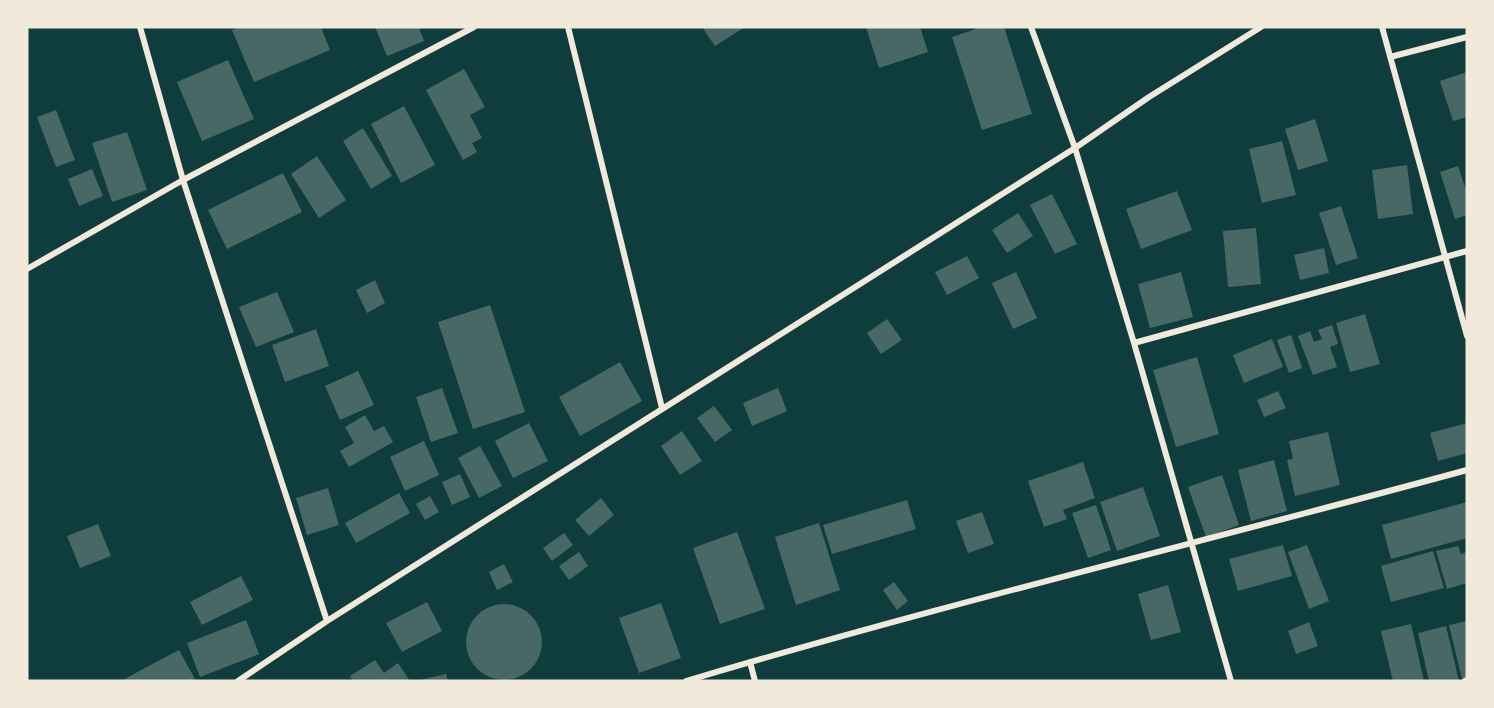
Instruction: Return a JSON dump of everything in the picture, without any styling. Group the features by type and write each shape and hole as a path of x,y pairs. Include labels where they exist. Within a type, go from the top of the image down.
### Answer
{"street":[{"path":"140,27 183,180 327,621"},
{"path":"27,269 183,180 474,27"},
{"path":"568,27 662,408"},
{"path":"1031,27 1075,148 1232,681"},
{"path":"238,681 327,621 1075,148 1149,97 1261,27"},
{"path":"1382,27 1467,336"},
{"path":"1390,57 1467,37"},
{"path":"1134,342 1467,251"},
{"path":"686,681 1191,542 1467,470"},
{"path":"750,662 755,681"}],"building":[{"path":"240,27 321,27 330,50 254,82 232,30"},
{"path":"375,27 419,27 424,41 387,56"},
{"path":"702,27 745,27 715,46"},
{"path":"866,27 920,27 928,52 879,68"},
{"path":"982,27 1004,27 1032,114 982,130 952,37"},
{"path":"228,60 254,119 202,141 177,82"},
{"path":"464,69 485,107 470,115 482,138 472,143 477,152 463,160 426,90"},
{"path":"1467,72 1467,117 1453,121 1440,81"},
{"path":"404,106 435,165 401,183 371,124"},
{"path":"56,110 75,160 56,167 37,117"},
{"path":"1315,119 1328,161 1298,170 1285,129"},
{"path":"363,128 392,176 371,189 343,141"},
{"path":"127,132 147,190 112,202 92,143"},
{"path":"1282,141 1296,195 1262,203 1249,149"},
{"path":"317,156 346,200 319,218 291,174"},
{"path":"1407,165 1413,214 1378,219 1372,170"},
{"path":"1458,166 1467,193 1467,215 1455,219 1440,172"},
{"path":"92,169 103,196 79,206 68,179"},
{"path":"283,173 302,212 227,249 208,210"},
{"path":"1177,191 1192,230 1141,249 1126,209"},
{"path":"1052,194 1077,244 1055,254 1030,205"},
{"path":"1341,206 1358,258 1336,265 1319,213"},
{"path":"1018,213 1033,236 1007,253 992,230"},
{"path":"1256,228 1261,284 1228,287 1223,231"},
{"path":"1324,248 1329,273 1300,280 1294,255"},
{"path":"967,256 979,278 947,295 935,272"},
{"path":"1016,272 1037,318 1013,329 992,283"},
{"path":"1181,272 1193,317 1150,328 1138,284"},
{"path":"375,280 385,303 367,313 356,290"},
{"path":"277,292 294,332 256,347 239,307"},
{"path":"490,305 525,412 473,429 438,322"},
{"path":"1365,314 1380,364 1350,372 1336,323"},
{"path":"887,319 902,340 881,354 867,333"},
{"path":"1332,325 1338,344 1330,347 1337,367 1313,375 1298,336 1310,331 1314,342 1322,339 1318,330"},
{"path":"316,329 329,366 285,382 272,345"},
{"path":"1291,335 1302,368 1289,373 1277,340"},
{"path":"1272,339 1283,367 1244,383 1233,355"},
{"path":"1197,357 1219,434 1176,447 1153,370"},
{"path":"620,362 642,401 580,436 559,397"},
{"path":"358,371 374,405 340,420 325,386"},
{"path":"442,388 458,433 431,442 416,397"},
{"path":"778,388 787,411 752,426 743,403"},
{"path":"1278,391 1286,408 1264,417 1257,400"},
{"path":"714,406 732,430 715,442 697,418"},
{"path":"365,415 374,431 384,426 393,442 349,467 340,451 354,443 345,427"},
{"path":"529,423 548,461 513,478 495,441"},
{"path":"1467,423 1467,453 1438,461 1430,433"},
{"path":"682,431 702,461 680,475 661,446"},
{"path":"1328,432 1340,485 1295,496 1287,460 1293,459 1289,441"},
{"path":"424,441 439,475 405,491 390,457"},
{"path":"480,446 502,486 479,498 458,458"},
{"path":"1274,460 1287,511 1251,521 1238,470"},
{"path":"1083,462 1095,498 1063,510 1067,519 1044,527 1028,481"},
{"path":"460,474 470,497 452,505 442,482"},
{"path":"1222,475 1239,525 1206,537 1188,487"},
{"path":"1143,487 1160,536 1117,551 1100,502"},
{"path":"328,488 339,525 307,535 296,498"},
{"path":"399,493 410,513 356,543 345,523"},
{"path":"430,496 439,512 425,520 416,504"},
{"path":"601,498 614,515 589,536 575,520"},
{"path":"907,500 916,529 832,554 823,525"},
{"path":"1467,502 1467,538 1391,559 1382,525"},
{"path":"1096,505 1111,550 1088,558 1072,513"},
{"path":"982,512 994,544 968,553 956,521"},
{"path":"819,523 840,590 796,605 775,537"},
{"path":"98,524 111,556 80,568 67,536"},
{"path":"737,532 765,609 720,624 693,548"},
{"path":"564,533 573,545 552,561 543,548"},
{"path":"1283,545 1292,576 1238,591 1229,559"},
{"path":"1307,545 1329,601 1309,609 1288,552"},
{"path":"1458,546 1461,554 1467,552 1467,583 1447,589 1436,551"},
{"path":"1433,551 1444,588 1391,602 1381,566"},
{"path":"579,552 588,566 569,580 559,566"},
{"path":"504,564 513,582 497,590 489,572"},
{"path":"241,576 253,600 202,625 190,602"},
{"path":"894,582 908,601 897,610 883,590"},
{"path":"1168,585 1181,632 1151,640 1138,594"},
{"path":"427,602 442,631 402,652 386,623"},
{"path":"661,603 681,658 639,673 619,618"},
{"path":"504,604 519,607 531,615 539,627 542,642 539,657 531,669 519,677 504,680 489,677 477,669 469,657 466,642 469,627 477,615 489,607"},
{"path":"246,620 259,654 200,677 187,643"},
{"path":"1467,621 1467,678 1462,679 1449,625"},
{"path":"1309,622 1318,646 1296,654 1288,631"},
{"path":"1411,624 1424,681 1393,681 1381,631"},
{"path":"1446,626 1459,681 1429,681 1418,633"},
{"path":"179,650 196,681 121,681 158,661"},
{"path":"375,660 384,673 398,663 410,681 353,681 350,676"},
{"path":"446,674 448,681 420,681 420,680"}]}
